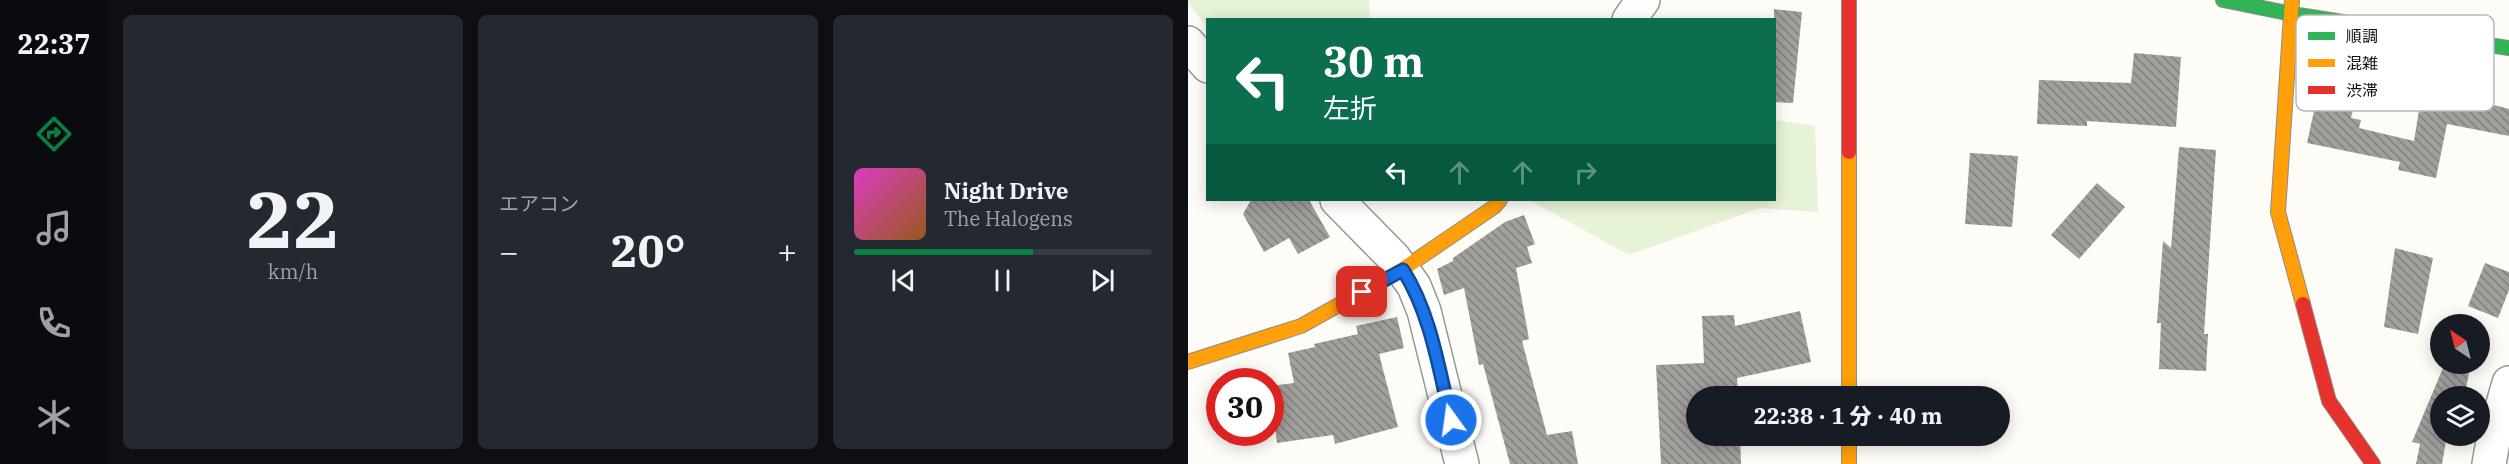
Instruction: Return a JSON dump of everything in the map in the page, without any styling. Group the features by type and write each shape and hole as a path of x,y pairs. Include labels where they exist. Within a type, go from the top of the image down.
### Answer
{"street":[{"path":"1630,18 1643,0"},
{"path":"1849,0 1849,386"},
{"path":"2223,0 2292,7 2334,15"},
{"path":"2292,7 2278,212 2329,401 2373,464"},
{"path":"1188,43 1206,64"},
{"path":"2494,45 2509,48"},
{"path":"1339,201 1403,270 1414,286 1424,311 1462,464"},
{"path":"1188,362 1301,326 1403,270 1494,207 1499,201"},
{"path":"2489,464 2494,436 2509,383"},
{"path":"1849,446 1849,464"}],"green space":[{"path":"1188,0 1369,0 1370,18 1206,18 1206,27"},
{"path":"1776,120 1815,126 1818,212 1760,208 1629,255 1531,201 1776,201"}],"building":[{"path":"1774,9 1802,12 1793,103 1776,102 1776,18 1774,18"},
{"path":"2134,53 2181,57 2176,127 2087,121 2087,126 2037,124 2039,80 2131,83"},
{"path":"2494,105 2509,109 2509,136 2447,124 2436,178 2398,170 2400,162 2307,143 2314,111 2353,111 2351,118 2361,120 2359,128 2414,141 2419,111 2494,111"},
{"path":"2179,147 2216,150 2204,334 2208,334 2206,371 2159,369 2161,323 2157,323 2163,241 2171,248"},
{"path":"1970,153 2018,156 2012,227 1965,224"},
{"path":"2097,183 2125,207 2079,259 2051,235"},
{"path":"1250,201 1310,201 1330,237 1298,254 1289,238 1264,252 1243,214"},
{"path":"1524,215 1535,244 1527,247 1532,263 1516,268 1529,339 1522,341 1547,435 1572,431 1578,464 1510,464 1483,364 1479,365 1464,288 1444,295 1437,269 1453,261 1453,258 1505,222"},
{"path":"2395,248 2433,258 2418,334 2384,327"},
{"path":"2485,263 2509,272 2509,290 2498,318 2468,306"},
{"path":"1800,311 1811,362 1737,378 1737,386 1686,386 1686,446 1740,446 1741,464 1661,464 1656,365 1704,363 1702,316 1734,315 1735,326"},
{"path":"1397,317 1404,348 1379,354 1398,427 1335,444 1333,435 1284,442 1284,384 1294,383 1288,353 1315,347 1314,344 1358,334 1356,326"},
{"path":"2440,374 2469,374 2466,386 2435,386"},
{"path":"2430,399 2430,446 2445,446 2442,464 2416,464 2420,444 2412,442"}],"traffic: fast":[{"path":"2223,0 2298,15"},
{"path":"2494,46 2509,48"}],"traffic: slow":[{"path":"2292,0 2278,212 2303,304"},
{"path":"1849,152 1849,386"},
{"path":"1188,362 1301,326 1403,269 1494,207 1499,201"},
{"path":"1849,446 1849,464"}],"traffic: jam":[{"path":"1849,0 1849,152"},
{"path":"2303,304 2329,401 2373,464"}],"route":[{"path":"1362,292 1403,270 1414,286 1424,311 1451,420"}]}
